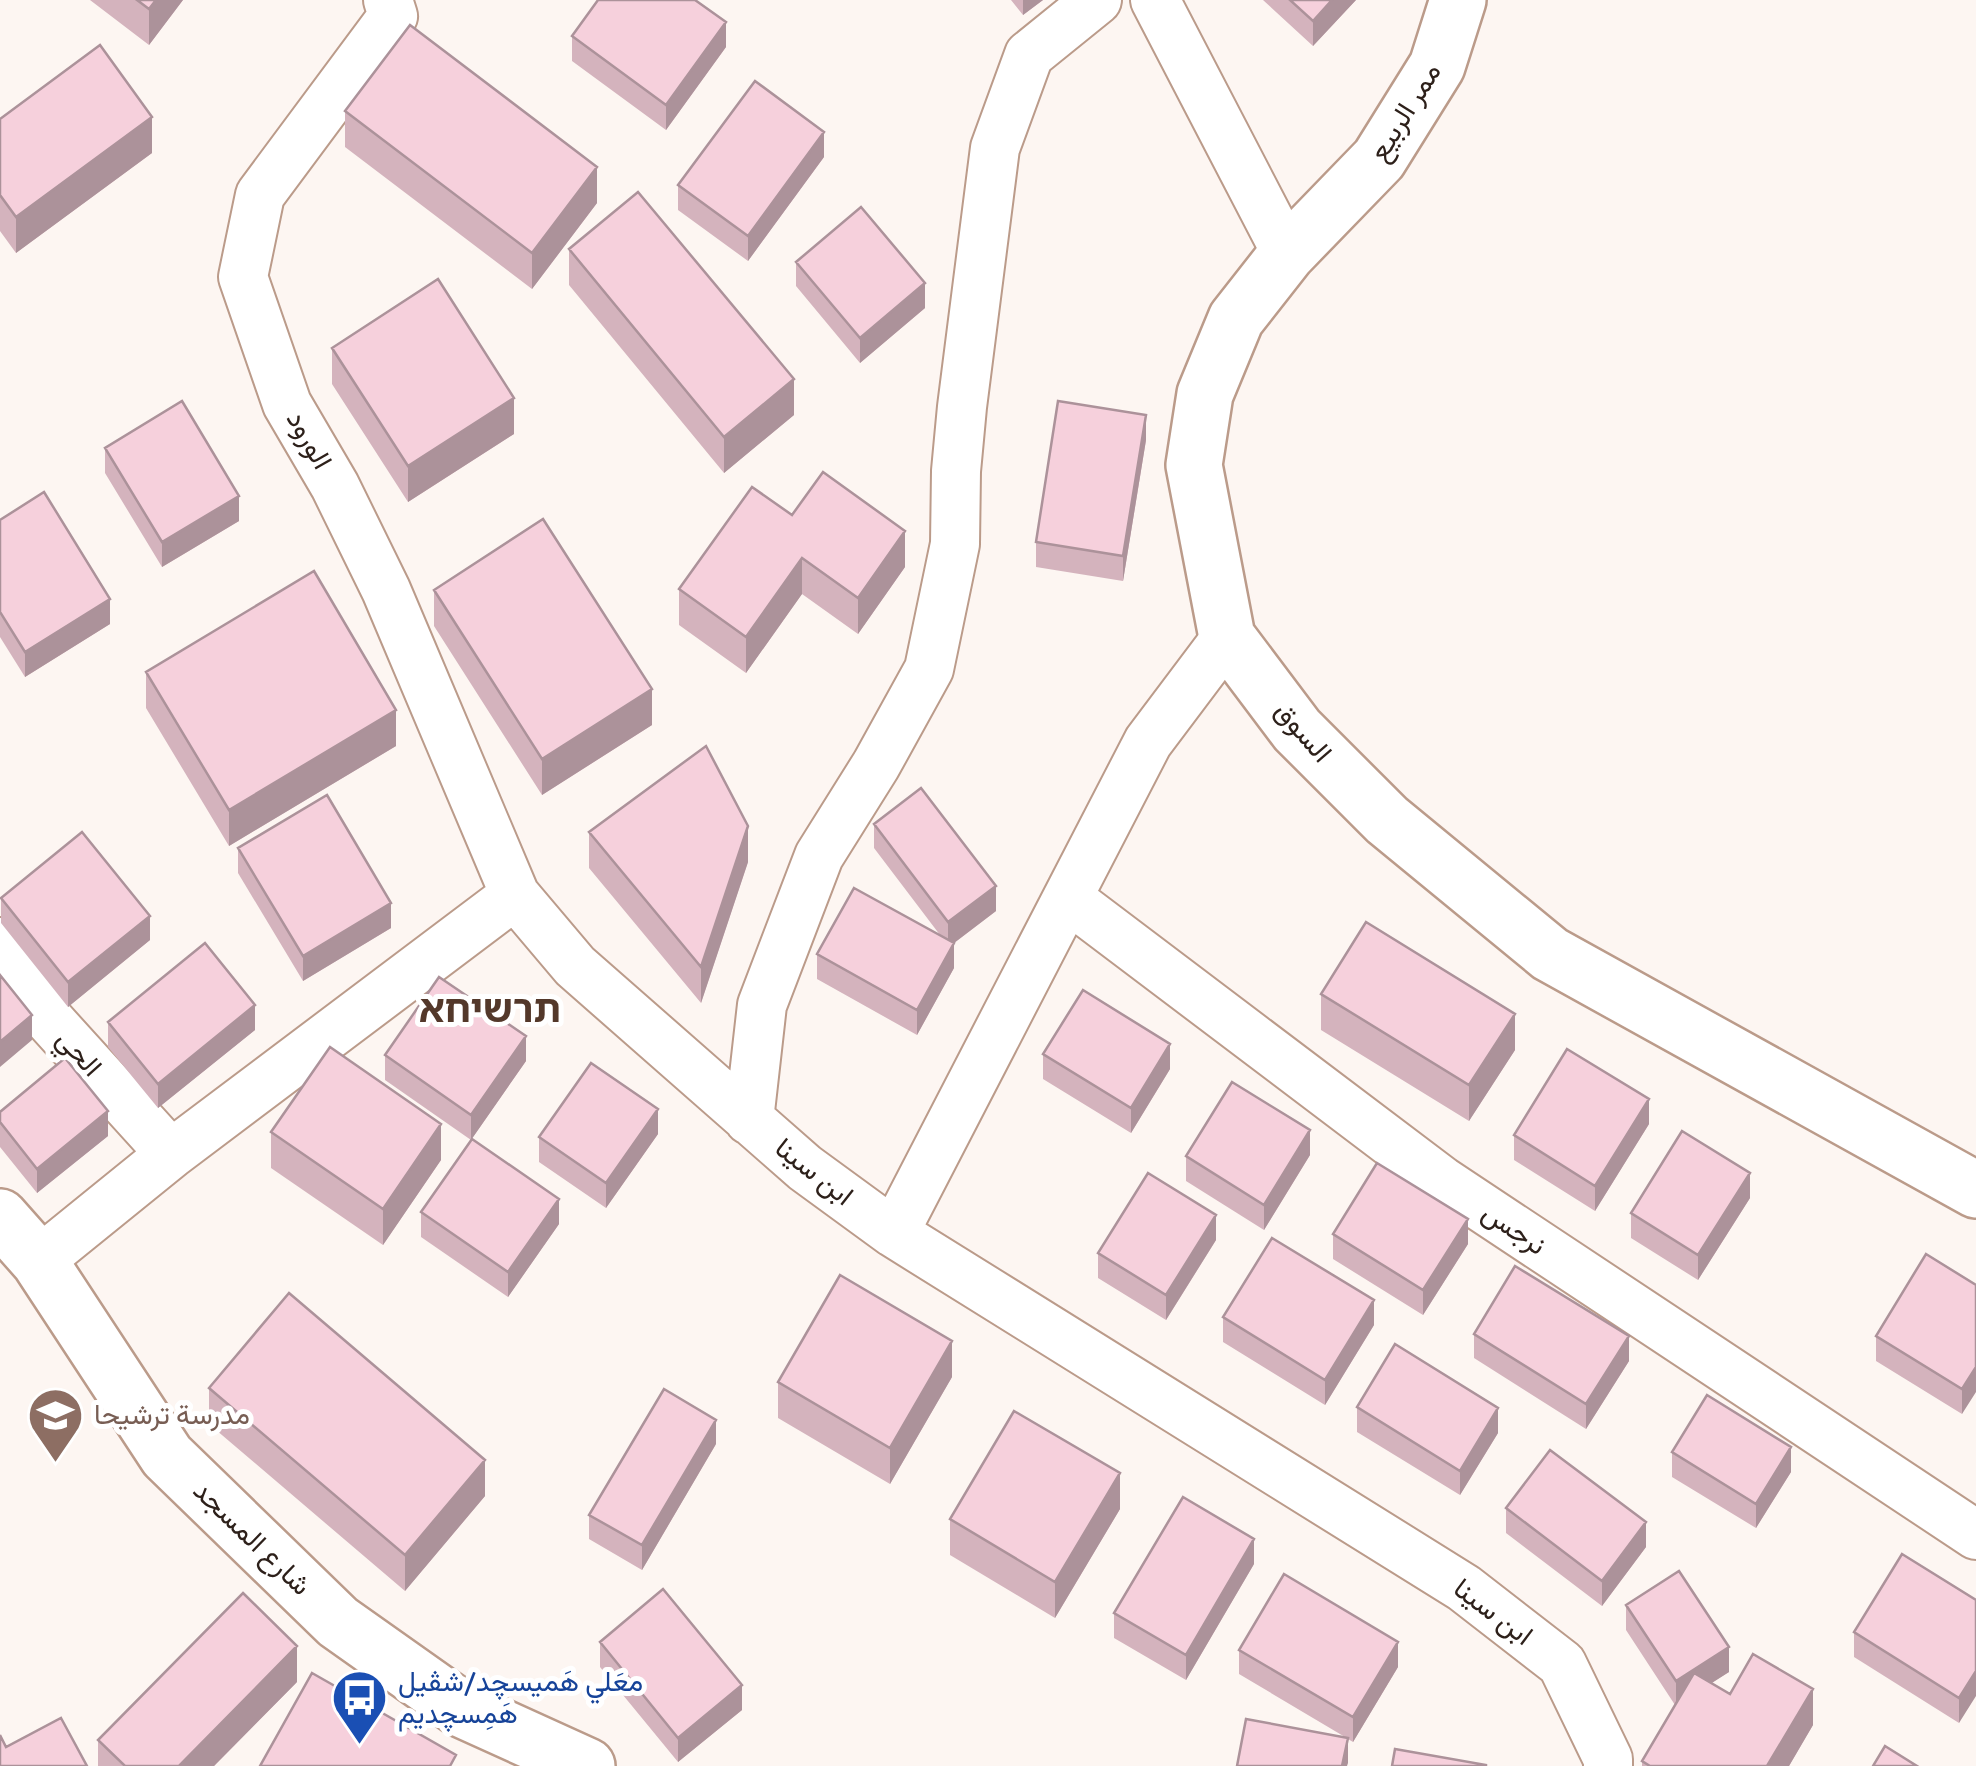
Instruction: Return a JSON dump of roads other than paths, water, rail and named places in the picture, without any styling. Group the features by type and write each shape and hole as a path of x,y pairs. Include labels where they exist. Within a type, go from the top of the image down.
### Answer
{"street":[{"name":"الورود","path":"388,0 393,16 260,195 244,277 287,404 336,486 386,590 515,895"},
{"path":"749,1120 762,1006 819,856 929,669 955,544 962,408 994,148 1029,56 1097,0"},
{"path":"1155,0 1288,254"},
{"name":"ممر الربيع","path":"1288,254 1378,159 1437,66 1458,0"},
{"name":"السوق","path":"1288,254 1236,320 1205,394 1194,465 1227,637 1297,730 1387,820 1550,954 1976,1190"},
{"path":"894,1232 1148,742 1227,637"},
{"name":"ابن سينا","path":"515,895 575,966 805,1168 894,1232 1464,1588 1562,1664 1608,1766"},
{"path":"39,1261 171,1154 515,895"},
{"name":"نرجس","path":"1068,899 1442,1181 1976,1535"},
{"name":"الحي","path":"0,942 44,1014 171,1154"},
{"name":"شارع المسجد","path":"0,1217 39,1261 167,1456 338,1622 461,1709 587,1766"}],"place":[{"name":"مدرسة ترشيحا","path":"55,1464"},
{"name":"معَلي هَميسچد/شڤيل هَمِسچديم","path":"359,1747"}],"district":[{"name":"תרשיחא","path":"490,1009"}]}
